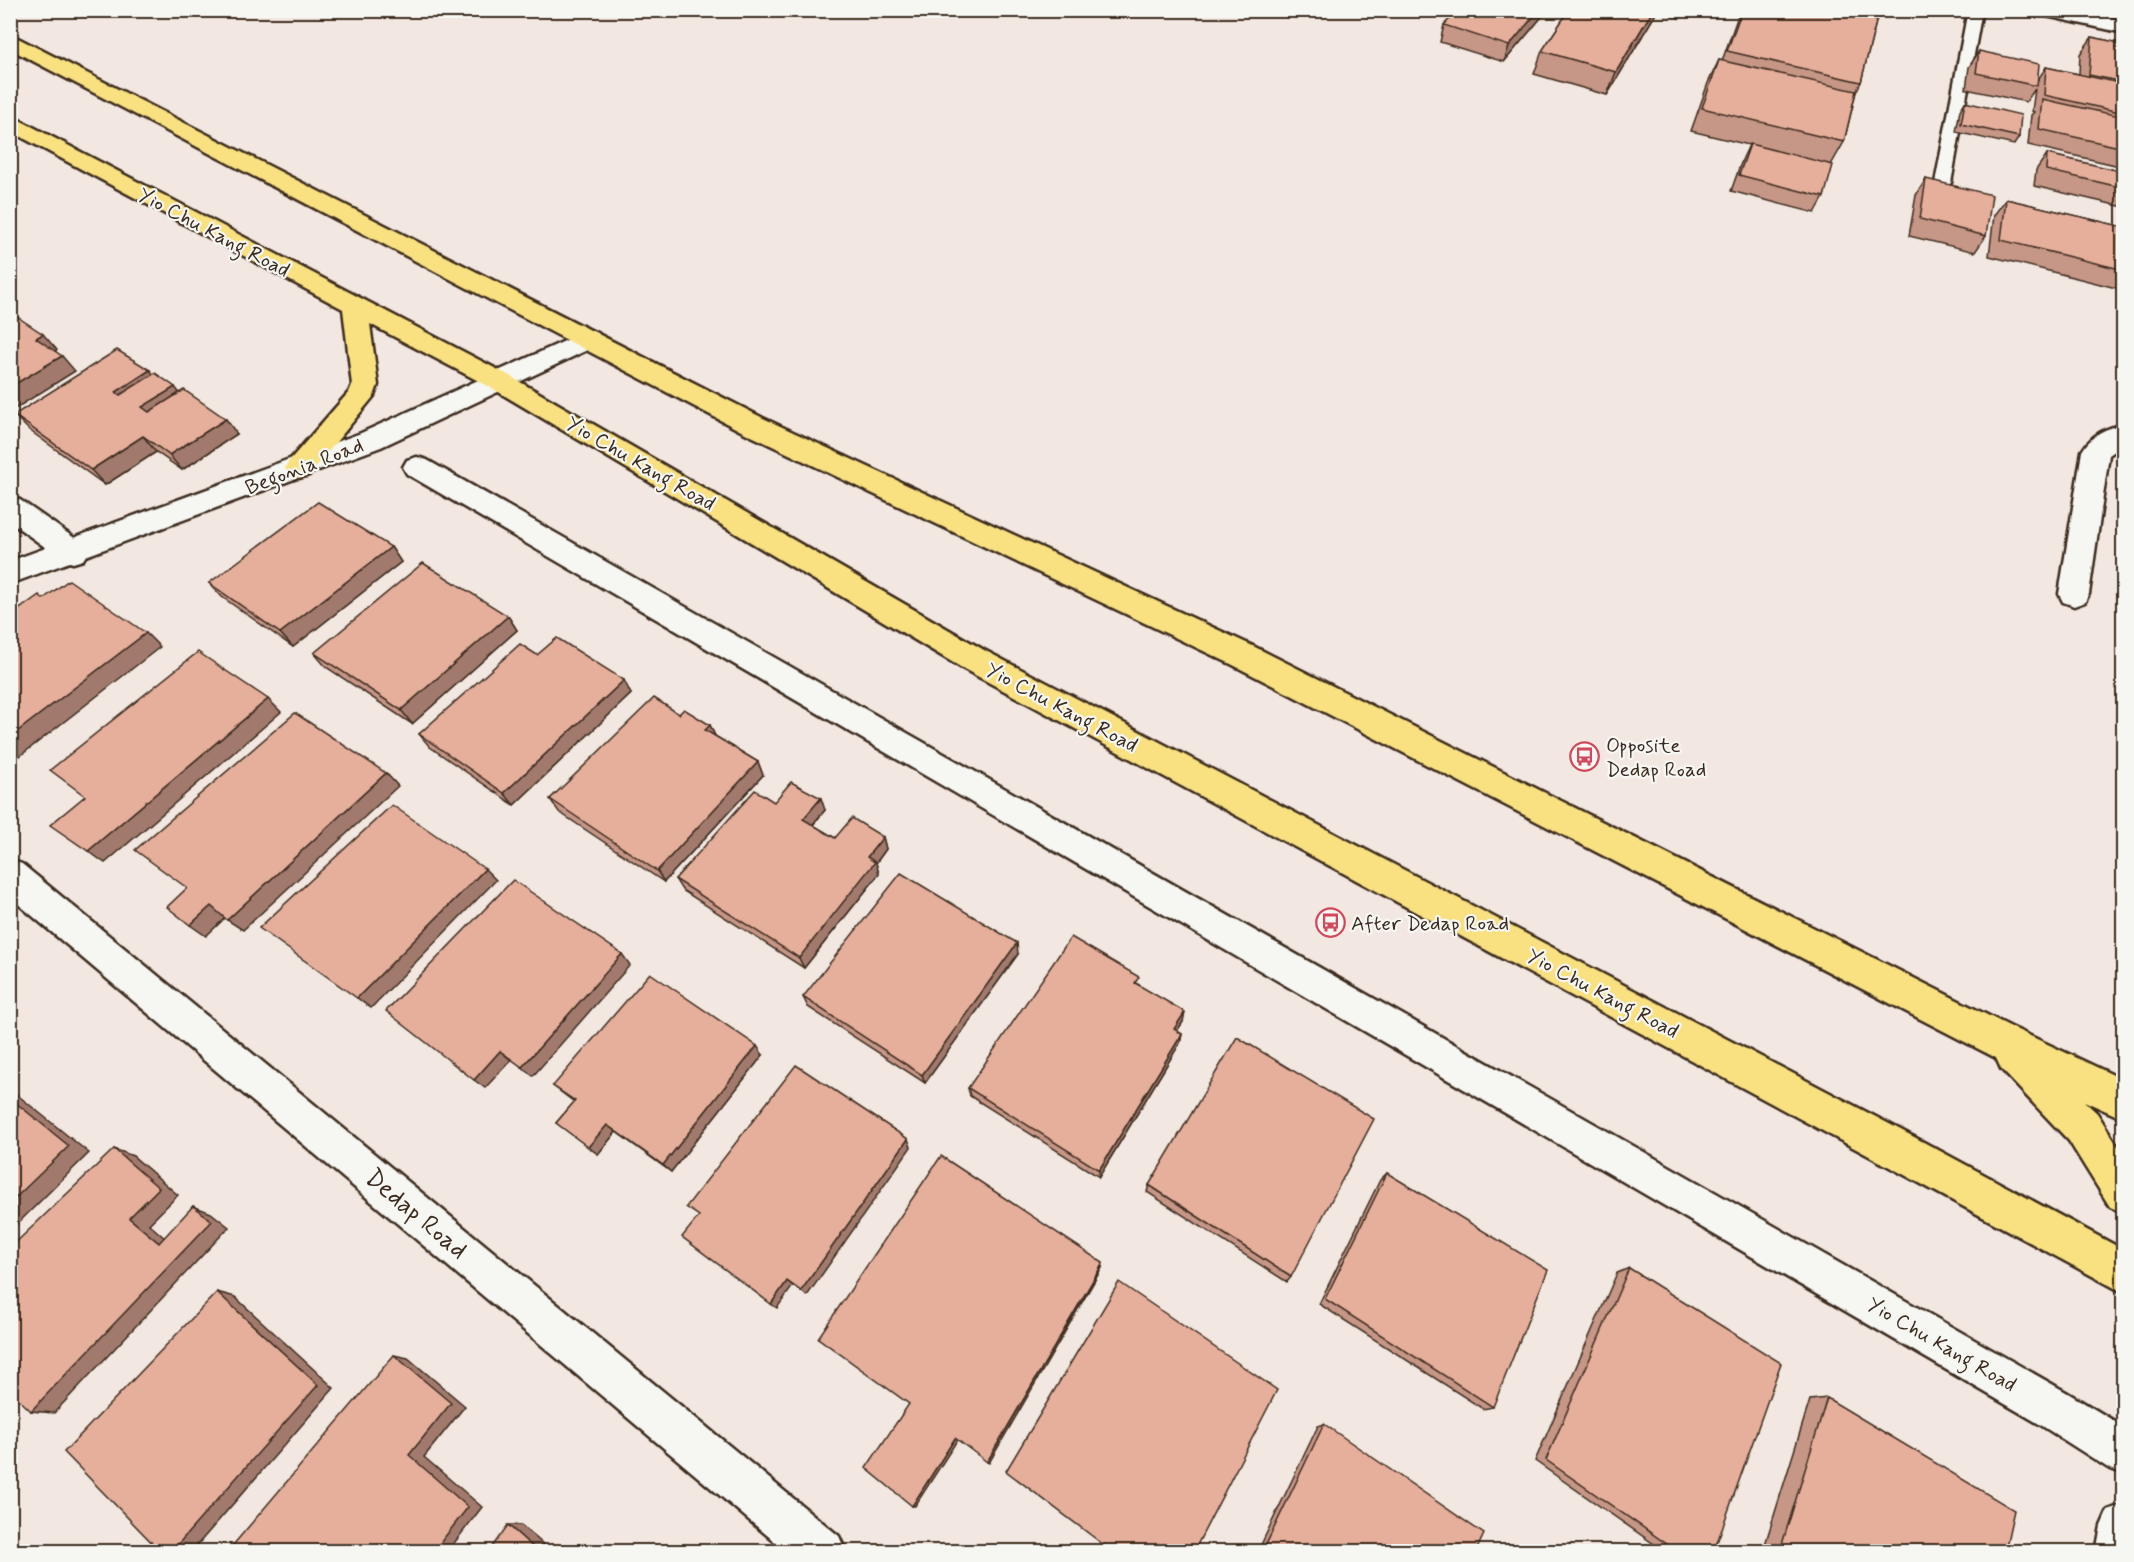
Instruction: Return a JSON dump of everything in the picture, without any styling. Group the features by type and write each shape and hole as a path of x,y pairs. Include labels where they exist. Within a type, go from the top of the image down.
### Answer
{"main road":[{"path":"10,40 753,425 1244,656 1998,1040 2124,1100"},
{"name":"Yio Chu Kang Road","path":"10,122 499,381 973,659 1902,1152 2124,1274"},
{"path":"299,468 361,396 364,385 355,305"},
{"path":"1998,1040 2083,1127 2124,1193"}],"street":[{"path":"2044,10 2124,27"},
{"name":"Begonia Road","path":"10,573 73,552 371,440 589,339"},
{"path":"2074,594 2096,451 2113,436 2124,435"},
{"name":"Yio Chu Kang Road","path":"417,467 2030,1395 2124,1452"},
{"path":"10,507 73,552"},
{"name":"Dedap Road","path":"10,875 823,1551"},
{"path":"2119,1551 2124,1526"}],"lane":[{"path":"1943,183 1975,10"}],"building":[{"path":"1458,10 1539,10 1509,46 1444,25"},
{"path":"1569,10 1653,10 1616,72 1542,51"},
{"path":"1742,10 1879,10 1861,82 1727,51"},
{"path":"2092,37 2124,44 2124,82 2089,75"},
{"path":"1979,51 2039,64 2037,86 1976,73"},
{"path":"1719,60 1856,91 1844,142 1702,108"},
{"path":"2046,67 2124,84 2124,113 2044,95"},
{"path":"2042,99 2124,117 2124,148 2039,129"},
{"path":"1965,102 2021,115 2019,137 1961,124"},
{"path":"1750,144 1833,165 1824,197 1739,175"},
{"path":"2047,154 2124,172 2124,188 2046,170"},
{"path":"1926,179 1992,195 1986,236 1920,219"},
{"path":"2006,199 2124,227 2124,270 2001,240"},
{"path":"13,314 43,334 36,338 62,356 10,387 10,316"},
{"path":"117,350 150,370 116,392 120,395 155,373 175,387 142,407 149,412 184,390 226,419 169,455 143,436 91,470 14,415"},
{"path":"318,502 391,547 280,633 209,583"},
{"path":"423,563 508,616 401,710 314,653"},
{"path":"69,580 146,633 10,737 10,616 39,595 43,599"},
{"path":"557,638 624,680 504,793 419,734 520,644 537,655"},
{"path":"198,652 268,699 88,851 50,825 85,796 50,770"},
{"path":"654,698 679,714 684,709 710,725 705,730 758,762 657,871 550,799"},
{"path":"295,713 386,773 227,920 211,906 190,925 167,907 187,888 135,850"},
{"path":"791,782 821,798 803,819 835,838 852,818 883,837 867,857 875,862 799,958 675,879 755,790 774,802"},
{"path":"392,805 485,869 357,998 259,928"},
{"path":"901,873 1017,943 922,1075 803,997"},
{"path":"513,880 622,954 522,1067 500,1051 474,1080 386,1011"},
{"path":"1071,937 1139,977 1135,983 1185,1012 1174,1029 1182,1034 1099,1170 968,1088"},
{"path":"650,973 757,1046 663,1165 607,1125 588,1147 556,1123 575,1101 553,1086"},
{"path":"1237,1037 1374,1119 1291,1277 1149,1185"},
{"path":"796,1065 908,1139 801,1291 787,1281 771,1304 682,1237 699,1216 686,1207"},
{"path":"10,1098 69,1146 10,1203"},
{"path":"114,1149 159,1188 129,1218 159,1243 193,1206 212,1221 31,1411 10,1391 10,1248"},
{"path":"941,1156 1103,1263 987,1462 955,1438 912,1506 866,1468 909,1404 818,1338"},
{"path":"1387,1173 1548,1270 1493,1407 1325,1299"},
{"path":"1629,1268 1781,1363 1714,1551 1677,1551 1546,1460"},
{"path":"1119,1282 1277,1390 1194,1551 1112,1551 1006,1471"},
{"path":"217,1292 318,1385 172,1551 160,1551 64,1452"},
{"path":"394,1355 451,1403 409,1455 468,1507 434,1551 228,1551"},
{"path":"1827,1398 2014,1510 2005,1551 1780,1551"},
{"path":"1324,1424 1484,1534 1476,1551 1263,1551"},
{"path":"508,1525 537,1551 489,1551"}],"place":[{"name":"Opposite Dedap Road","path":"1585,757"},
{"name":"After Dedap Road","path":"1330,923"}]}
